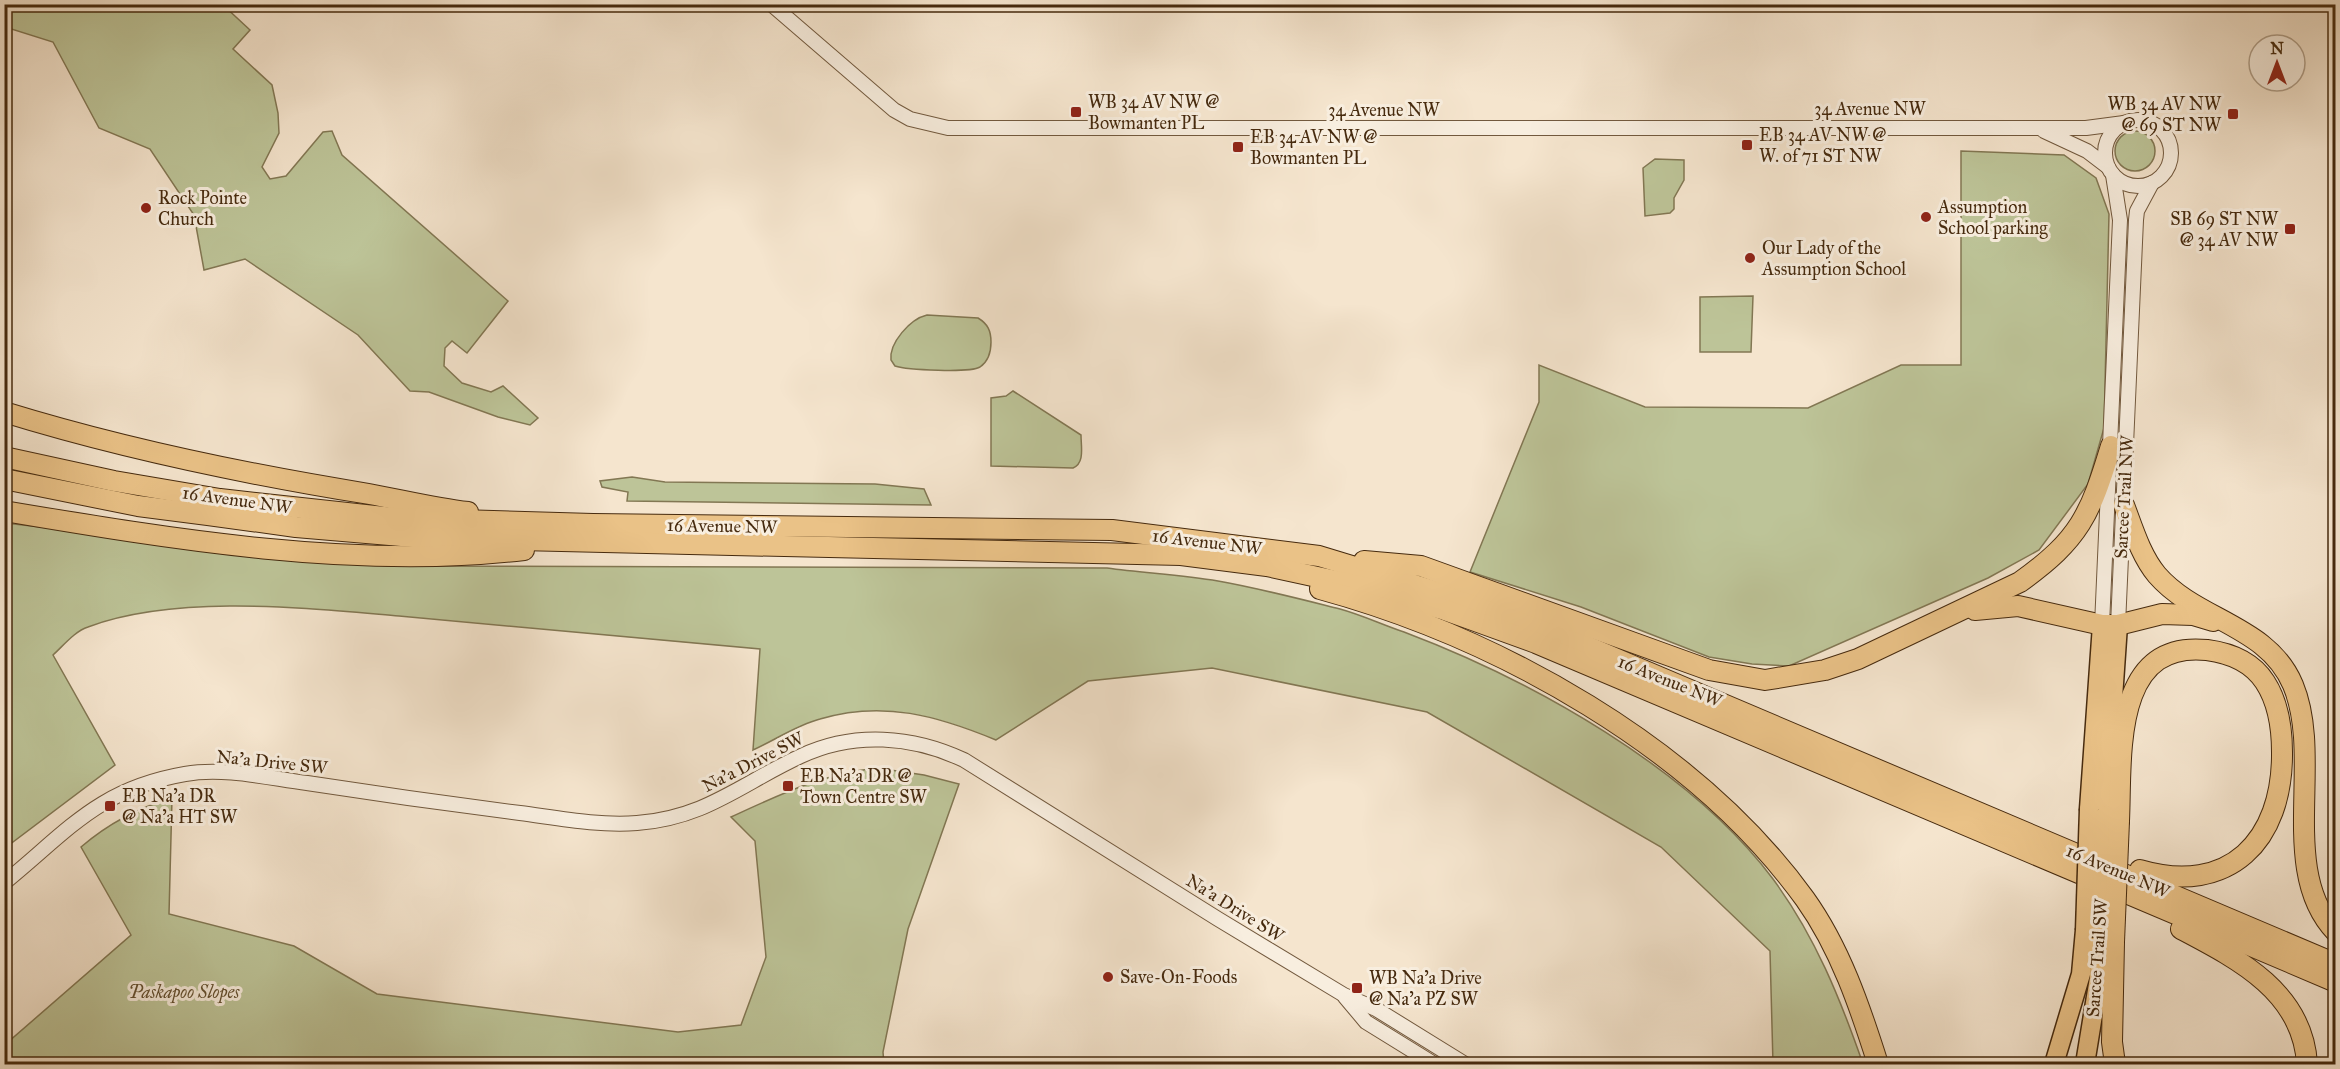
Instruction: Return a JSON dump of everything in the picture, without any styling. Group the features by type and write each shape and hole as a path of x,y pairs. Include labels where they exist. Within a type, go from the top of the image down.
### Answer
{"highway":[{"path":"4,412 135,449 280,480 591,533"},
{"path":"1319,556 1421,566 1709,670 1747,678 1786,678 1825,670 1858,659 2020,582 2058,554 2089,509 2111,446"},
{"name":"16 Avenue NW","path":"4,457 153,488 321,511 591,533 1181,555 1228,560 1315,575 1426,604 1556,651 2070,860 2336,964"},
{"name":"16 Avenue NW","path":"4,479 138,506 296,527 425,538 591,533 1112,530 1319,556 1513,615 2070,860 2336,982"},
{"path":"2124,505 2144,554 2158,575 2179,594 2255,638 2273,653 2287,672 2297,699 2305,743 2305,828 2310,881 2322,914 2336,932"},
{"path":"4,511 172,536 338,554 482,555 591,533"},
{"path":"1054,550 1202,565 1287,581 1350,598 1466,641 1607,717 1717,801 1758,841 1806,900 1849,981 1878,1065"},
{"path":"1905,636 1963,612 2000,606 2034,608 2110,625 2147,616 2193,615 2255,638"},
{"name":"Sarcee Trail NW","path":"2104,815 2110,625"},
{"path":"2070,860 2156,875 2181,878 2216,873 2251,850 2271,817 2279,789 2282,762 2277,711 2265,682 2256,672 2234,656 2201,650 2172,654 2146,670 2136,683 2124,723 2104,815 2100,936 2115,1065"},
{"name":"Sarcee Trail SW","path":"2085,1065 2099,978 2104,815"},
{"path":"2070,860 2266,982 2286,1004 2296,1020 2304,1043 2307,1065"},
{"name":"Sarcee Trail SW","path":"2054,1065 2081,974 2100,936"},
{"path":"2044,1065 2070,1013"}],"street":[{"name":"34 Avenue NW","path":"771,4 894,110 910,119 948,128 2039,129 2086,128 2124,123"},
{"path":"2134,120 2154,124 2168,139 2170,159 2167,168 2152,183 2132,185 2111,171 2105,157 2109,136 2124,123 2134,120"},
{"name":"34 Avenue NW","path":"2039,129 2087,151 2111,171"},
{"name":"Sarcee Trail NW","path":"2110,625 2111,446 2121,220 2111,171"},
{"name":"Sarcee Trail NW","path":"2110,625 2124,505 2136,220 2152,183"},
{"name":"Na'a Drive SW","path":"4,884 72,823 113,795 149,781 189,773 238,773 436,802 622,824 672,817 707,807 818,749 850,741 892,740 933,747 964,760 1344,995 1376,1009 1465,1065"},
{"name":"Na'a Drive SW","path":"1344,995 1366,1022 1434,1065"}],"green space":[{"path":"5,4 223,5 250,30 233,49 272,85 278,113 279,133 262,167 270,179 286,176 323,132 332,131 342,155 508,301 467,353 452,341 445,348 444,366 462,383 491,392 503,386 538,418 530,425 498,417 429,392 410,391 358,335 245,259 204,270 194,215 150,149 99,128 53,42 5,27"},
{"path":"2135,131 2143,132 2149,137 2154,143 2154,159 2149,165 2143,170 2135,171 2127,170 2121,165 2116,159 2115,151 2116,143 2121,137 2127,132"},
{"path":"1961,151 2064,155 2096,178 2109,214 2104,428 2088,484 2039,550 1988,578 1789,666 1752,664 1709,657 1581,607 1470,572 1539,402 1539,365 1645,407 1808,408 1901,365 1961,365"},
{"path":"1655,159 1684,160 1684,180 1674,198 1674,209 1670,213 1645,216 1643,168"},
{"path":"1753,296 1751,352 1700,352 1700,297"},
{"path":"927,315 981,320 990,331 991,338 990,353 986,362 980,367 964,370 925,370 895,366 891,360 891,353 897,339 914,321"},
{"path":"1013,391 1081,435 1081,454 1077,466 1073,468 991,466 991,398 1006,396"},
{"path":"632,477 665,482 875,484 924,489 931,505 627,501 628,492 602,487 600,481"},
{"path":"5,523 388,566 1107,568 1218,581 1340,609 1453,652 1555,702 1605,732 1698,800 1739,838 1773,879 1802,923 1825,968 1863,1064 1773,1064 1770,951 1661,847 1427,712 1212,668 1088,681 996,740 953,724 910,713 866,711 843,713 811,722 753,750 760,649 282,607 200,607 161,610 123,617 83,629 53,655 115,765 5,848"},
{"name":"Paskapoo Slopes","path":"877,768 924,775 959,784 908,929 883,1052 884,1064 5,1064 7,1043 131,935 81,847 124,817 172,798 169,914 294,946 377,994 678,1032 741,1025 766,957 755,841 731,817 820,780"}],"place":[{"name":"WB 34 AV NW @ Bowmanten PL","path":"1076,112"},
{"name":"WB 34 AV NW @ 69 ST NW","path":"2233,114"},
{"name":"EB 34 AV NW @ W. of 71 ST NW","path":"1747,145"},
{"name":"EB 34 AV NW @ Bowmanten PL","path":"1238,147"},
{"name":"Rock Pointe Church","path":"146,208"},
{"name":"Assumption School parking","path":"1926,217"},
{"name":"SB 69 ST NW @ 34 AV NW","path":"2290,229"},
{"name":"Our Lady of the Assumption School","path":"1750,258"},
{"name":"EB Na'a DR @ Town Centre SW","path":"788,786"},
{"name":"EB Na'a DR @ Na'a HT SW","path":"110,806"},
{"name":"Save-On-Foods","path":"1108,977"},
{"name":"WB Na'a Drive @ Na'a PZ SW","path":"1357,988"}]}
